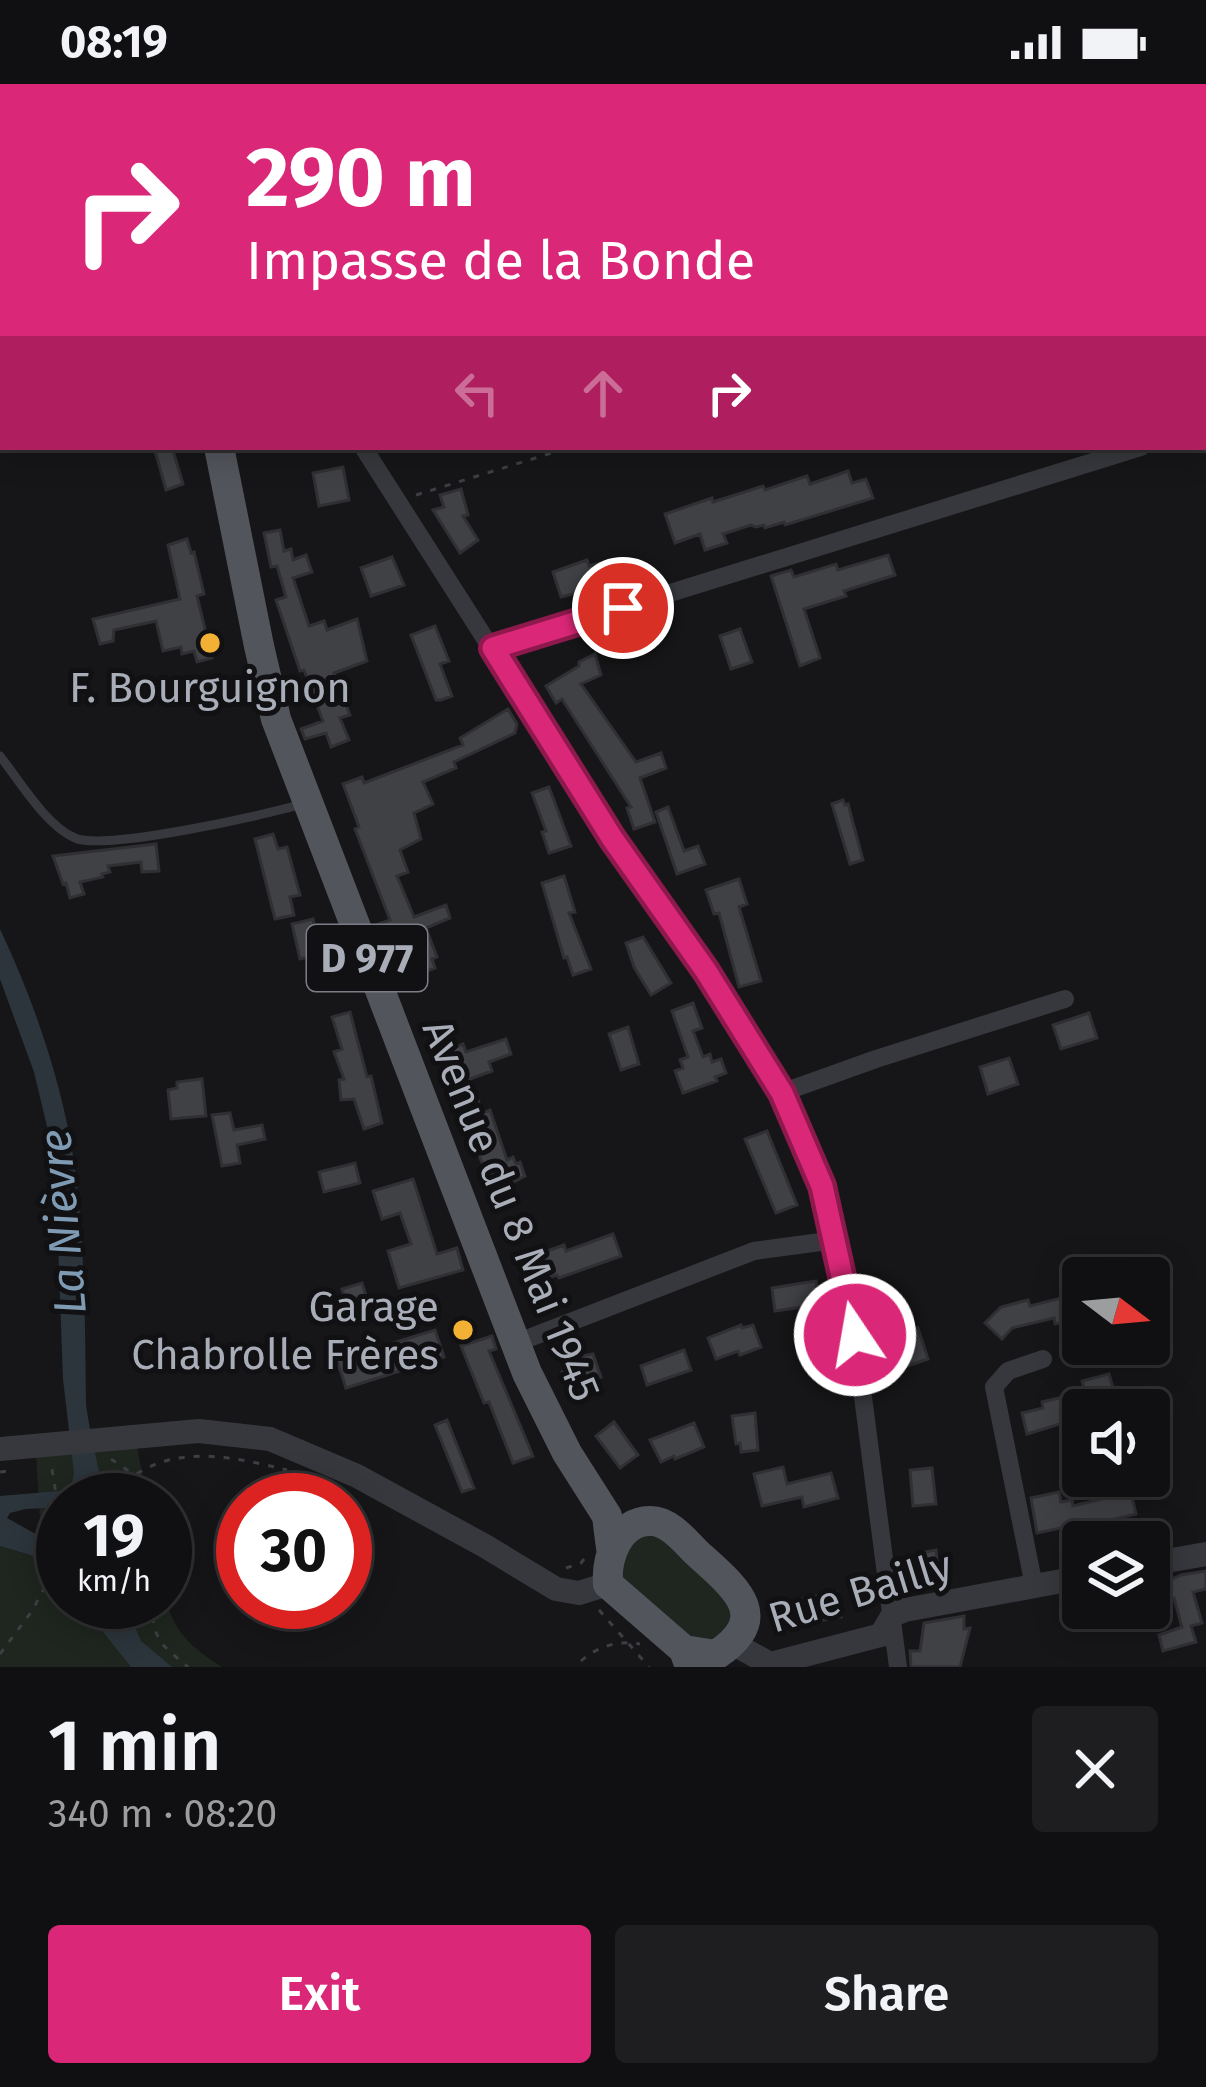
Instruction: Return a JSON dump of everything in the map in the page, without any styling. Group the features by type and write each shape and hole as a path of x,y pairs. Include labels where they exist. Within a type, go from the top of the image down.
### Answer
{"main road":[{"name":"Avenue du 8 Mai 1945","path":"220,450 272,700 536,1394 607,1516 603,1545"},
{"name":"Avenue du 8 Mai 1945","path":"567,1453 620,1502 672,1528 740,1593 746,1617 707,1656"},
{"path":"651,1520 603,1545 607,1567 596,1588 707,1656"}],"street":[{"path":"365,450 612,838 706,971 782,1093 822,1186 855,1335 898,1667"},
{"path":"493,648 1131,450"},
{"path":"782,1093 1065,999"},
{"path":"518,1346 754,1251 835,1240"},
{"path":"1034,1586 994,1387 1008,1371 1043,1359"},
{"path":"0,1448 199,1430 270,1439 357,1476 556,1589 596,1588"},
{"path":"1170,1560 1206,1553"},
{"name":"Rue Bailly","path":"707,1656 743,1649 770,1664 881,1635 893,1616 904,1610 1062,1580"}],"lane":[{"path":"0,756 44,812 78,840 154,836 308,802"}],"path":[{"path":"397,500 561,450"},
{"path":"137,1473 167,1461 204,1455 299,1473"},
{"path":"603,1545 581,1563 563,1569 596,1588 627,1642 649,1667"},
{"path":"0,1654 36,1604"},
{"path":"153,1629 160,1644 188,1667"},
{"path":"581,1661 610,1644 644,1645"}],"shaded area":[{"path":"136,1441 142,1473 37,1473 36,1453"},
{"path":"643,1534 662,1536 730,1596 732,1625 716,1642 696,1642 624,1580 620,1572 623,1550"},
{"path":"36,1544 36,1629 179,1629 222,1667 0,1667 0,1546 29,1555"}],"water":[{"name":"La Nièvre","path":"0,929 41,1031 70,1138 81,1236 86,1404 99,1473 74,1473 63,1379 55,1160 34,1072 0,979"},
{"path":"36,1493 36,1508 10,1513 7,1518 36,1534 36,1556 0,1546 0,1496"},
{"path":"101,1629 136,1629 141,1641 172,1667 131,1667"}],"building":[{"path":"155,450 173,450 183,484 166,490"},
{"path":"343,467 349,500 319,506 313,473"},
{"path":"848,471 852,483 866,479 873,498 785,525 751,525 723,534 727,543 705,550 700,534 675,543 665,514 763,486 765,490 807,476 810,484"},
{"path":"461,489 468,515 463,516 478,540 460,553 433,510 444,507 440,495"},
{"path":"280,530 284,551 291,549 293,560 306,555 312,572 293,578 309,626 324,621 327,630 357,619 367,661 334,673 350,715 340,718 349,740 331,747 326,733 305,739 301,729 323,721 276,600 286,597 277,566 271,567 264,533"},
{"path":"187,539 204,594 197,596 212,658 197,662 194,651 182,654 181,647 163,651 156,621 114,630 113,641 100,644 93,619 180,599 168,545"},
{"path":"888,555 895,575 804,609 820,658 800,666 771,576 791,570 794,577 836,564 838,570"},
{"path":"392,557 404,585 371,596 361,568"},
{"path":"587,560 589,566 612,560 619,583 561,597 553,572"},
{"path":"435,626 449,661 440,664 452,696 441,700 436,700 411,635"},
{"path":"740,629 752,662 731,669 720,636"},
{"path":"595,654 601,675 581,684 636,762 661,753 666,768 640,778 655,822 634,829 627,808 631,807 562,699 556,703 546,686"},
{"path":"508,709 517,724 515,733 423,782 433,804 414,813 421,839 400,850 408,872 397,876 414,917 446,905 450,918 426,928 437,957 432,959 435,968 417,975 404,935 383,942 376,925 390,920 343,784 362,777 364,783 463,745 460,738"},
{"path":"549,787 571,846 549,853 532,793"},
{"path":"843,800 863,860 850,864 832,804"},
{"path":"668,807 684,851 698,846 705,864 677,874 656,812"},
{"path":"273,834 278,849 287,847 300,895 290,897 294,915 275,919 255,839"},
{"path":"156,844 159,871 142,872 141,862 108,866 110,872 103,877 80,882 84,894 70,898 53,856"},
{"path":"564,876 575,912 569,913 591,969 573,975 542,883"},
{"path":"739,879 747,904 739,907 761,981 739,987 719,913 714,914 706,890"},
{"path":"313,919 320,954 300,959 292,924"},
{"path":"643,937 671,983 651,995 626,943"},
{"path":"693,1003 702,1028 693,1031 703,1057 710,1054 712,1062 721,1059 726,1073 683,1093 675,1071 683,1068 680,1060 688,1057 672,1011"},
{"path":"350,1012 382,1123 364,1129 354,1099 341,1100 339,1080 344,1079 334,1052 342,1049 332,1017"},
{"path":"1089,1013 1097,1038 1061,1049 1053,1025"},
{"path":"628,1027 639,1064 621,1070 609,1034"},
{"path":"506,1039 511,1054 489,1062 492,1071 470,1079 483,1113 490,1110 507,1160 513,1157 516,1164 520,1162 525,1176 510,1184 515,1198 499,1205 438,1054 463,1044 466,1052"},
{"path":"1009,1058 1018,1084 988,1094 980,1067"},
{"path":"202,1079 206,1116 171,1119 168,1090 177,1088 177,1082"},
{"path":"230,1113 234,1130 262,1125 265,1139 237,1145 240,1163 222,1166 212,1115"},
{"path":"767,1131 797,1205 776,1213 745,1139"},
{"path":"355,1163 360,1183 324,1192 319,1172"},
{"path":"413,1179 437,1254 457,1248 463,1270 399,1288 388,1251 411,1244 400,1213 382,1219 373,1191"},
{"path":"613,1234 621,1256 548,1278 539,1254 564,1245 566,1251"},
{"path":"816,1281 817,1289 824,1289 834,1363 810,1366 803,1307 775,1311 772,1288"},
{"path":"362,1283 372,1315 346,1322 339,1299 345,1299 342,1289"},
{"path":"1062,1298 1062,1322 1055,1324 1054,1318 1012,1328 1002,1339 985,1323 1001,1307 1028,1300 1030,1306"},
{"path":"753,1325 761,1347 716,1359 708,1338"},
{"path":"918,1328 928,1359 904,1367 893,1336"},
{"path":"435,1330 444,1357 346,1388 337,1360"},
{"path":"492,1336 496,1349 489,1351 533,1456 513,1463 461,1346"},
{"path":"684,1350 691,1370 647,1385 641,1366"},
{"path":"593,1354 601,1377 568,1388 562,1372 569,1369 566,1360"},
{"path":"1109,1374 1113,1389 1084,1389 1082,1381"},
{"path":"1062,1397 1062,1423 1027,1434 1022,1413 1043,1408 1042,1402"},
{"path":"755,1413 758,1450 741,1452 732,1416"},
{"path":"447,1420 474,1488 462,1492 435,1425"},
{"path":"614,1422 638,1455 620,1468 596,1436"},
{"path":"694,1423 704,1447 661,1462 650,1440"},
{"path":"783,1467 787,1484 831,1473 838,1498 804,1507 802,1497 762,1506 754,1474"},
{"path":"932,1468 936,1504 913,1506 910,1470"},
{"path":"1059,1492 1061,1502 1072,1500 1073,1506 1132,1497 1136,1514 1106,1521 1062,1521 1062,1528 1037,1533 1031,1498"},
{"path":"936,1550 937,1562 949,1560 950,1585 925,1589 920,1553"},
{"path":"1206,1571 1206,1589 1193,1592 1202,1623 1191,1626 1196,1642 1163,1651 1159,1635 1182,1627 1174,1598 1170,1599 1170,1580"},
{"path":"837,1592 841,1617 812,1622 811,1614 805,1615 802,1599"},
{"path":"964,1616 964,1629 970,1628 960,1667 911,1667 910,1651 920,1651 924,1623"}],"place":[{"name":"F. Bourguignon","path":"210,643"},
{"name":"Garage Chabrolle Frères","path":"463,1330"}],"route":[{"path":"623,608 493,648 612,838 706,971 782,1093 822,1186 855,1335"}]}
